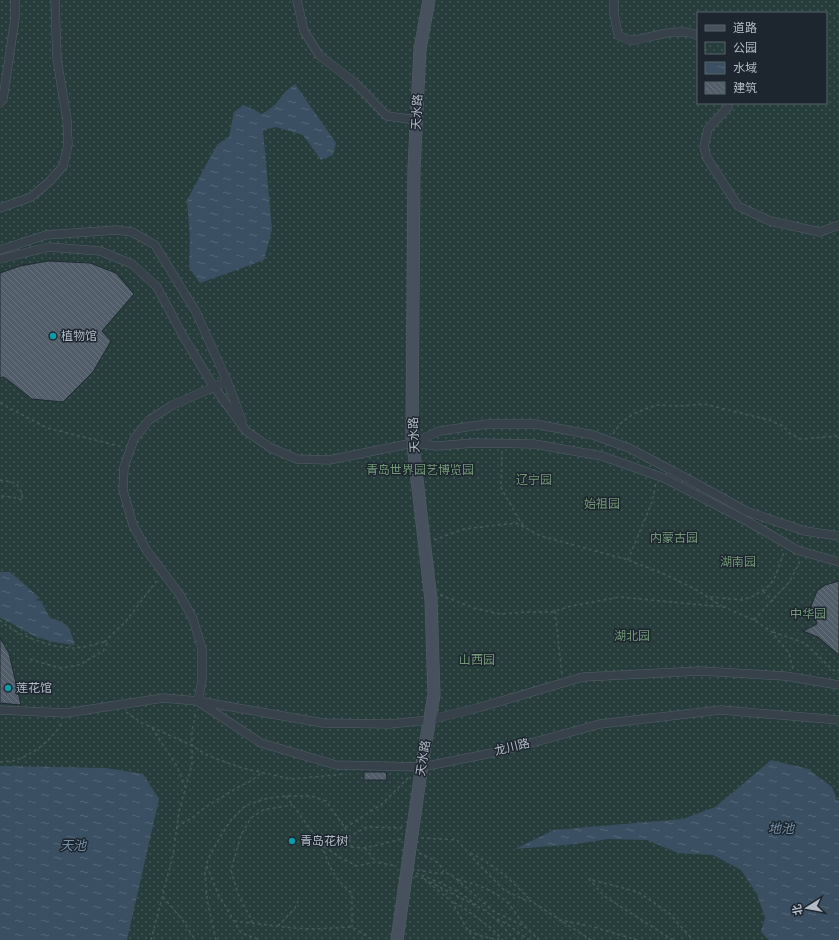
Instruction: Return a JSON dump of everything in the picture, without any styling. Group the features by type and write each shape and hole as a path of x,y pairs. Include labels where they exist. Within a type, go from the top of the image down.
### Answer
{"street":[{"path":"0,103 3,99 14,25 15,0"},
{"path":"0,208 31,197 50,181 63,166 68,145 67,120 57,59 55,0"},
{"path":"297,0 304,31 319,55 355,83 387,116 416,120"},
{"name":"天水路","path":"397,940 411,838 434,695 430,591 413,443 414,168 420,49 429,0"},
{"path":"614,0 614,14 618,35 629,40 682,31 694,33 697,35"},
{"path":"729,104 728,107 708,129 704,147 707,158 738,206 770,222 820,232 839,225"},
{"path":"0,250 46,235 116,230 132,232 155,244 196,312 227,381 246,431"},
{"path":"0,259 49,247 100,251 132,264 157,287 183,336 214,387 246,431 271,448 297,459 329,460 413,443 439,431 487,424 535,424 593,435 629,448 748,512 805,531 839,536"},
{"path":"198,701 202,680 202,649 193,619 180,595 147,551 133,525 123,490 124,467 134,439 149,420 171,406 227,381"},
{"path":"413,443 437,446 474,443 534,444 602,456 658,476 738,517 797,550 839,562"},
{"path":"0,710 66,713 163,698 198,701 323,723 390,724 429,720 481,707 583,677 700,671 786,676 839,685"},
{"name":"龙川路","path":"198,701 261,743 336,764 422,767 502,750 600,724 721,710 839,720"}],"path":[{"path":"0,403 47,428 130,449"},
{"path":"608,441 620,424 633,414 656,405 679,406 704,404 769,420 783,426 789,433 800,439 839,436"},
{"path":"502,444 501,488 523,526"},
{"path":"628,560 652,502 658,476"},
{"path":"0,480 7,480 16,483 21,491 23,500 0,496"},
{"path":"425,543 464,529 516,523 541,536 628,560 664,574 695,589 724,607 754,620 772,632 805,643 833,670 839,672"},
{"path":"708,597 742,600 754,596 763,590 770,585 775,577 787,544"},
{"path":"754,620 790,581 805,552"},
{"path":"0,620 8,627 43,643 73,648 104,642 126,621 162,575"},
{"path":"763,590 773,601"},
{"path":"430,591 474,608 500,614 555,611 571,606 620,596 724,607"},
{"path":"555,611 563,683"},
{"path":"772,632 789,653 795,678"},
{"path":"28,659 60,668 79,665 103,651 107,644 104,642"},
{"path":"151,940 174,855 179,812 192,764 192,730 198,701"},
{"path":"115,705 142,723 189,744 209,756 242,768 292,779 344,775 351,772 355,765"},
{"path":"0,762 15,761 35,751 57,730 66,713"},
{"path":"152,727 177,766 185,787"},
{"path":"345,828 382,804 403,782 422,767"},
{"path":"177,827 204,808 251,781 262,772"},
{"path":"286,796 322,845 328,865 342,885 352,893 352,927"},
{"path":"216,940 207,899 205,874 208,859 231,820 245,806 264,799 286,796 311,796 326,801 345,828 352,848"},
{"path":"253,923 238,894 231,870 241,835 251,818 263,810 293,805"},
{"path":"348,837 367,827 411,838 457,840 504,890 527,901 531,901"},
{"path":"301,847 322,845 365,848 411,838"},
{"path":"411,838 440,865 443,872"},
{"path":"322,845 341,858 357,866 376,862 407,870 440,874 443,872 452,875 492,911 524,926"},
{"path":"365,848 376,862"},
{"path":"468,852 494,866 531,901 591,940"},
{"path":"207,866 218,894 241,933 260,940"},
{"path":"407,870 456,892 477,907"},
{"path":"424,877 452,902 475,940"},
{"path":"424,877 484,910 493,917 515,940"},
{"path":"673,940 604,896 589,879 638,892 669,914 693,940"},
{"path":"458,880 497,895 507,903 524,926 539,940"},
{"path":"162,897 182,919 196,940"},
{"path":"278,926 294,908 298,901"},
{"path":"452,902 458,904 491,928 503,940"},
{"path":"493,917 507,924 529,940"},
{"path":"560,920 594,927 637,940"},
{"path":"234,922 315,929 352,927 373,940"},
{"path":"467,929 477,934 499,940"}],"green space":[{"name":"青岛世界园艺博览园","path":"0,0 839,0 839,940 0,940"}],"water":[{"path":"295,84 336,143 333,155 321,160 303,135 276,127 263,130 272,230 264,260 200,283 189,267 190,238 187,200 217,145 229,137 234,112 244,105 262,114 275,105 285,92"},
{"path":"0,572 10,572 40,598 35,600 41,601 50,618 67,626 75,645 53,642 34,636 0,617"},
{"name":"地池","path":"771,760 808,769 832,787 837,800 839,801 839,940 769,940 761,932 765,918 757,894 741,870 713,855 678,853 647,840 608,839 575,844 515,849 554,830 683,819 715,807"},
{"name":"天池","path":"0,766 106,768 143,774 159,799 127,940 0,940"}],"building":[{"name":"植物馆","path":"48,261 90,263 116,273 134,294 102,331 111,341 93,372 63,402 32,399 4,377 0,378 0,273 20,266"},
{"path":"839,581 839,655 818,637 803,631 817,624 811,606 817,591 825,585"},
{"name":"莲花馆","path":"0,638 9,653 21,705 0,703"},
{"path":"364,772 386,772 387,780 364,780"}],"place":[{"name":"植物馆","path":"53,336"},
{"name":"莲花馆","path":"8,688"},
{"name":"青岛花树","path":"292,841"}],"park label":[{"name":"辽宁园","path":"534,480"},
{"name":"始祖园","path":"602,504"},
{"name":"内蒙古园","path":"674,538"},
{"name":"湖南园","path":"738,562"},
{"name":"中华园","path":"808,614"},
{"name":"湖北园","path":"632,636"},
{"name":"山西园","path":"477,660"}]}
